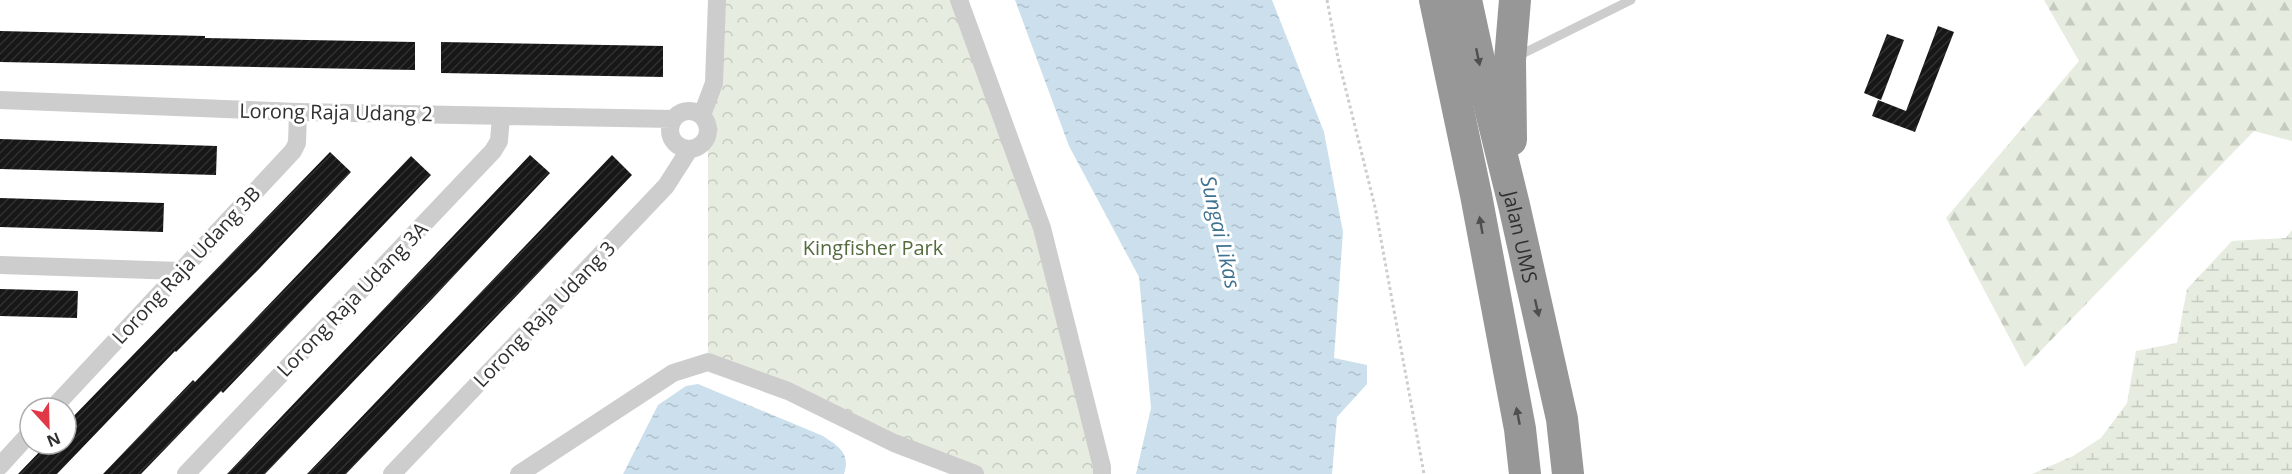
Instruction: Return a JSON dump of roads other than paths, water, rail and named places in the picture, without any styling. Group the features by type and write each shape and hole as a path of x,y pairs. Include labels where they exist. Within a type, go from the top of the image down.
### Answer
{"highway":[{"name":"Jalan UMS","path":"1435,0 1476,195 1520,429 1525,474"},
{"name":"Jalan UMS","path":"1466,0 1562,419 1568,474"},
{"path":"1514,205 1510,60 1515,0"}],"street":[{"path":"702,115 714,83 717,0"},
{"path":"959,0 1042,228 1102,474"},
{"name":"Lorong Raja Udang 2","path":"0,100 298,112 673,119"},
{"path":"692,111 702,115 708,125 708,137 700,146 689,150 676,145 670,133 673,119 681,112 692,111"},
{"name":"Lorong Raja Udang 3B","path":"64,396 293,151 297,142 298,112"},
{"name":"Lorong Raja Udang 3A","path":"186,474 493,151 499,141 501,116"},
{"name":"Lorong Raja Udang 3","path":"392,474 666,186 689,150"},
{"path":"0,265 180,271"},
{"path":"519,474 673,373 708,362 788,391 894,443 975,474"},
{"path":"0,466 18,446"}],"lane":[{"path":"1510,60 1630,0"}],"water":[{"name":"Sungai Likas","path":"1015,0 1272,0 1324,132 1343,232 1334,358 1367,365 1367,384 1337,417 1332,474 1136,474 1151,408 1139,277 1069,146"},
{"path":"698,384 823,436 842,451 846,461 844,474 623,474 658,405 686,386"}],"park label":[{"name":"Kingfisher Park","path":"873,247"}]}
